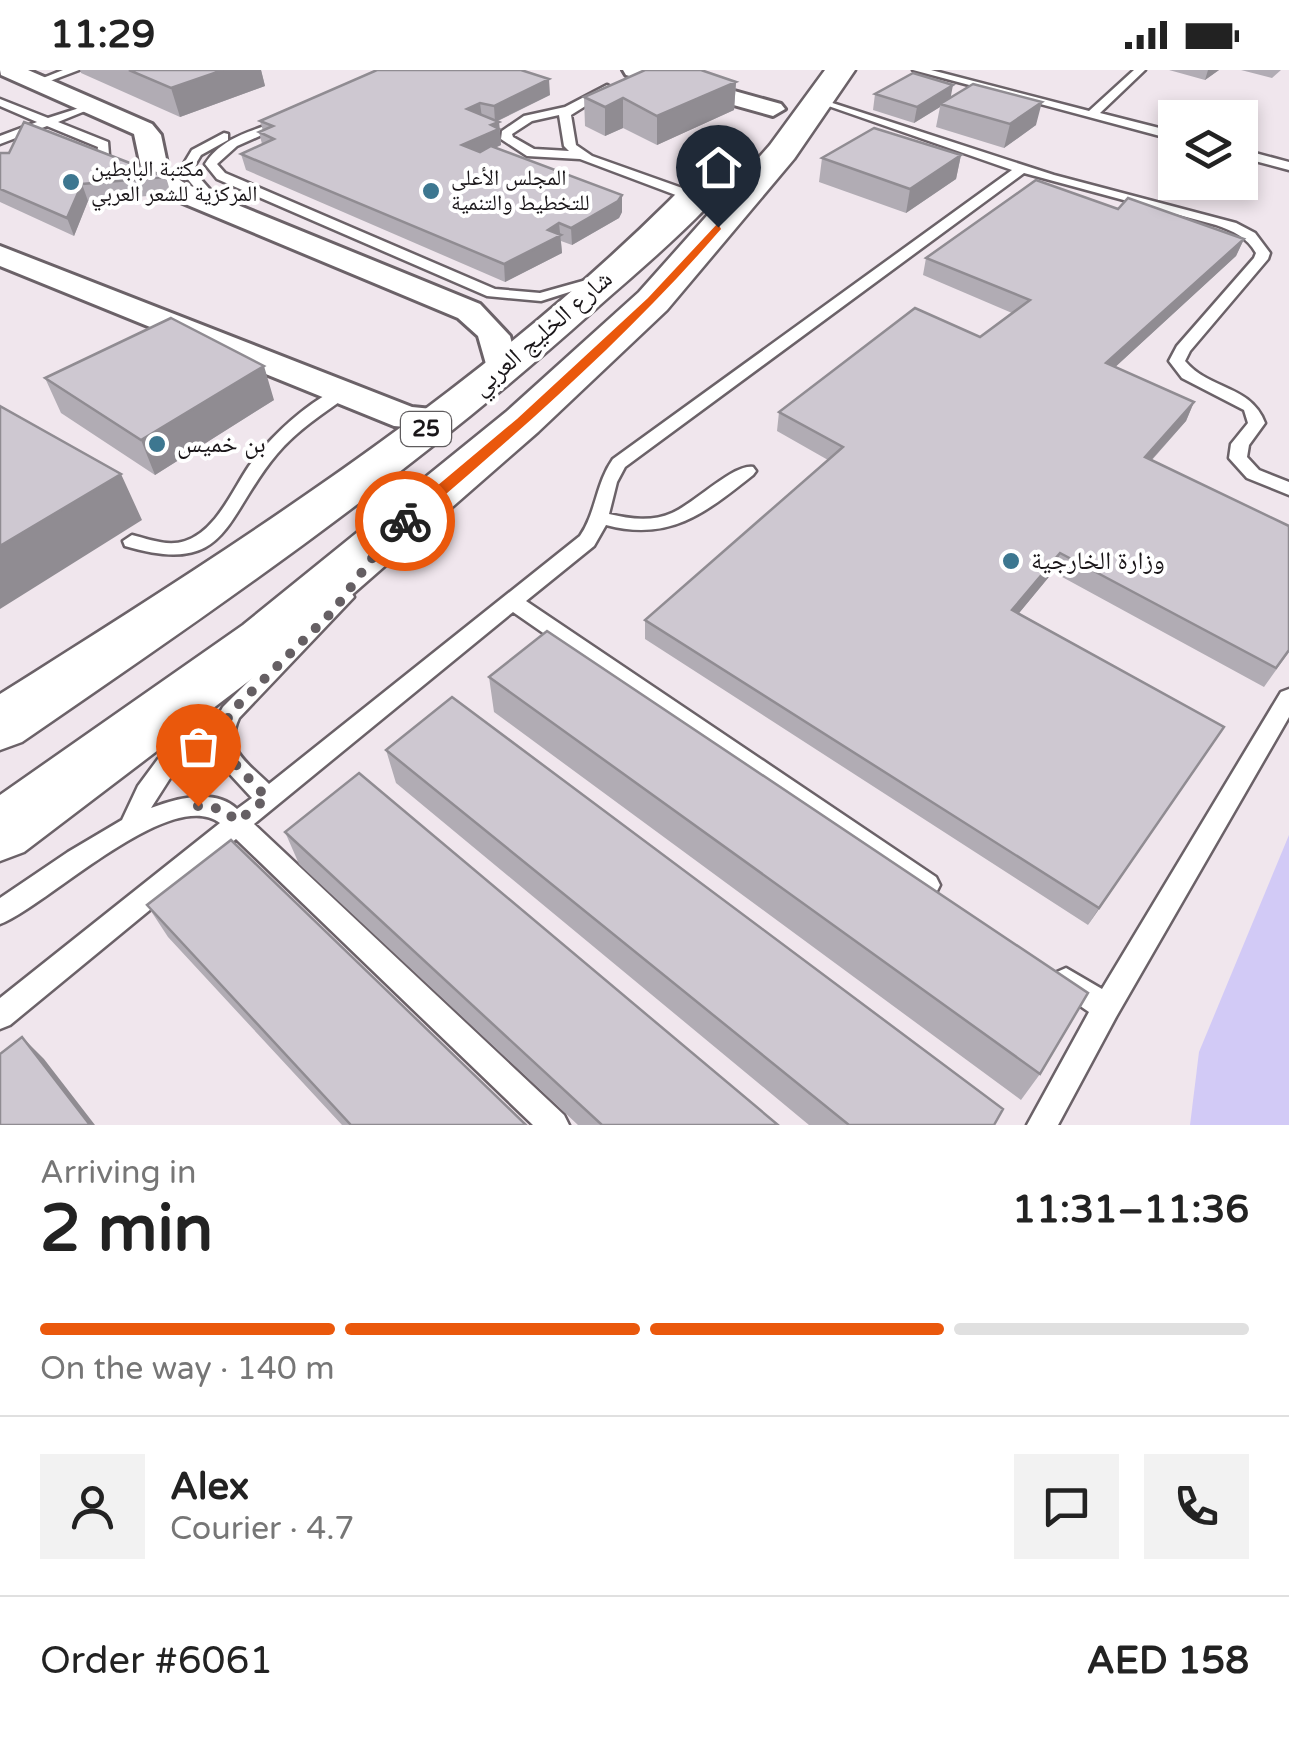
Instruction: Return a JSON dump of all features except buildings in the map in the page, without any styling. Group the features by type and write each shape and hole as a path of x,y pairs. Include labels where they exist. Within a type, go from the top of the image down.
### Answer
{"main road":[{"name":"شارع الخليج العربي","path":"0,726 204,590 502,372 694,197 773,110 820,80"},
{"name":"شارع الخليج العربي","path":"0,832 263,640 522,422 652,301 782,152 820,80"}],"street":[{"path":"9,70 143,129 156,176 166,184 470,311 496,337 502,372"},
{"path":"637,71 773,110"},
{"path":"0,255 407,418 440,419"}],"lane":[{"path":"38,82 74,70"},
{"path":"918,70 1158,132"},
{"path":"1091,115 1140,70"},
{"path":"637,71 569,110 518,122 506,133 507,139 531,153 580,155 694,197"},
{"path":"820,80 1020,170 1244,232 1260,246 1262,259 1183,349 1177,361 1188,375 1250,407 1257,422 1240,444 1238,458 1254,474 1289,489"},
{"path":"0,102 109,139 119,148 96,163 104,155 104,145 52,120"},
{"path":"0,140 91,106"},
{"path":"219,208 192,177 189,164 196,153 217,139 291,109"},
{"path":"569,110 564,119 568,142 580,155"},
{"path":"308,113 236,142 215,155 211,164 221,176 492,292 517,298 565,292 612,273"},
{"path":"1258,158 1289,166"},
{"path":"0,1016 587,541 601,518 606,483 619,463 1020,170"},
{"path":"288,236 322,219"},
{"path":"132,541 166,551 209,536 229,518 272,448 343,392"},
{"path":"601,518 632,526 681,519 747,470"},
{"path":"132,827 148,785 163,766 202,736 224,725 334,610 390,534"},
{"path":"510,600 945,898"},
{"path":"1042,1125 1106,1008 1289,698"},
{"path":"224,725 223,751 267,798"},
{"path":"0,912 132,827 166,813 198,806 221,809 554,1125"},
{"path":"1042,964 1106,1008"}],"shaded area":[{"path":"1289,835 1289,1125 1190,1125 1199,1052"}],"way so far":[{"path":"198,806 221,809 238,821 267,798 223,751 224,725 230,713 334,610 390,534 405,521"}],"place":[{"name":"مكتبة البابطين المركزية للشعر العربي","path":"71,182"},
{"name":"المجلس الأعلى للتخطيط والتنمية","path":"431,191"},
{"name":"بن خميس","path":"157,444"},
{"name":"وزارة الخارجية","path":"1011,561"}],"route":[{"path":"405,521 522,422 652,301 718,227"}]}
